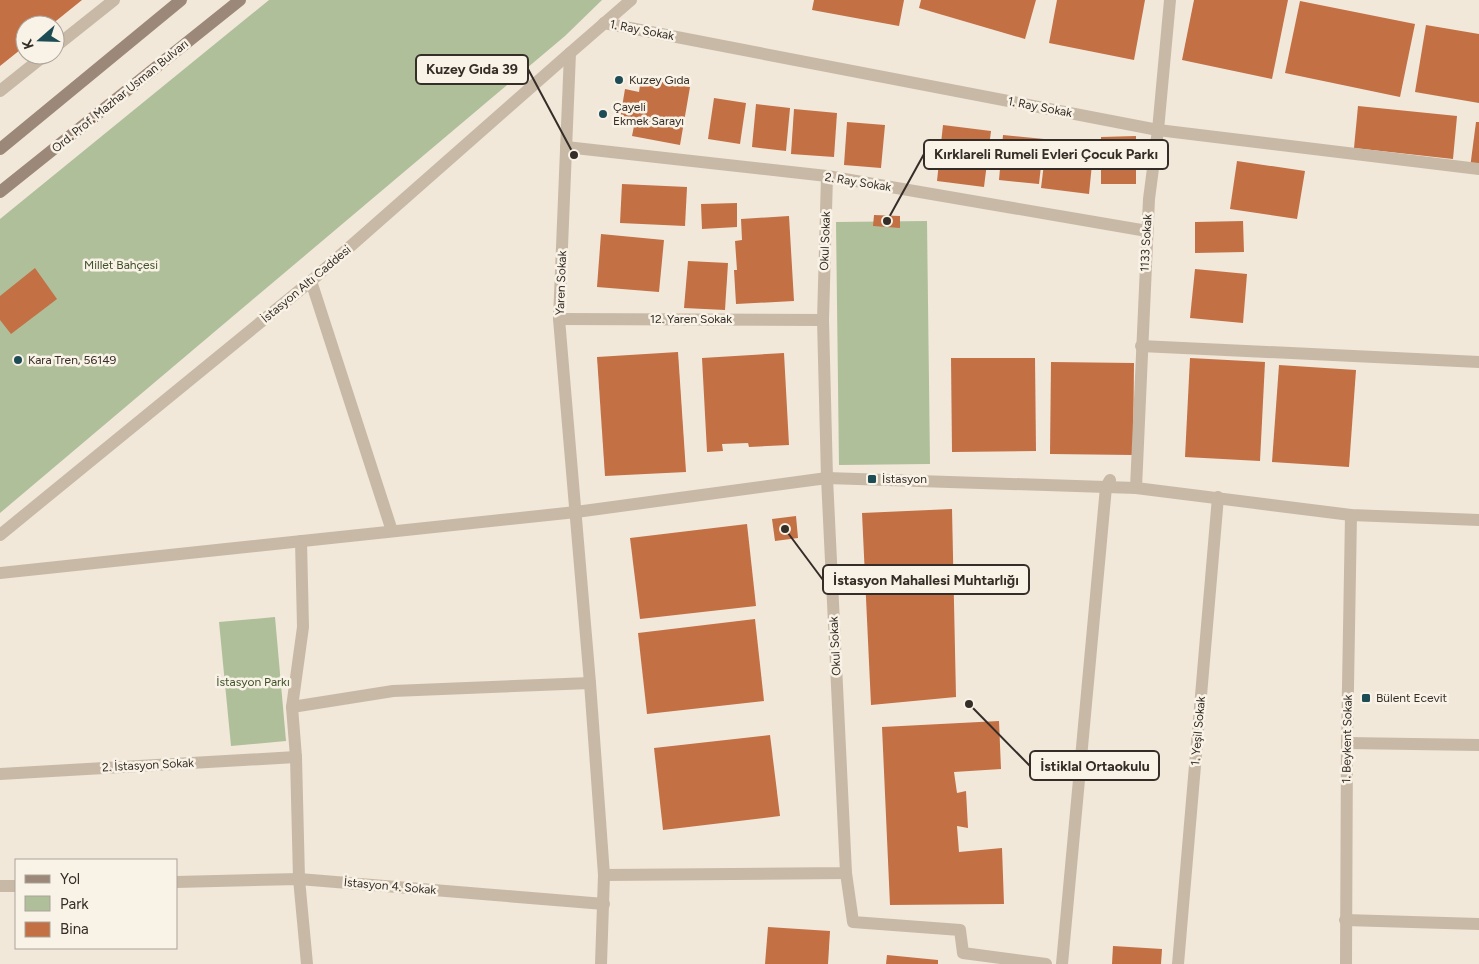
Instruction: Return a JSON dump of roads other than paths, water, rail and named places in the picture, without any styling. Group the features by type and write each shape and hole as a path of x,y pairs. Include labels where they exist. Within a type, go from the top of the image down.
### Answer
{"main road":[{"path":"0,149 181,0"},
{"name":"Ord. Prof. Mazhar Usman Bulvarı","path":"0,192 240,0"}],"street":[{"path":"65,39 114,0"},
{"name":"İstasyon Altı Caddesi","path":"0,535 311,281 631,0"},
{"name":"1133 Sokak","path":"1136,488 1148,199 1158,130 1170,0"},
{"name":"1. Ray Sokak","path":"604,23 1158,130 1479,169"},
{"name":"Yaren Sokak","path":"570,53 559,319 590,683 604,875 601,964"},
{"path":"0,91 32,65"},
{"name":"2. Ray Sokak","path":"566,147 827,176 1147,231"},
{"name":"Okul Sokak","path":"827,176 823,320 827,478 846,873 854,922 960,930 963,953 1046,964"},
{"path":"311,281 392,532"},
{"name":"12. Yaren Sokak","path":"559,319 823,320"},
{"path":"1141,346 1479,362"},
{"path":"0,573 576,512 827,478 1108,484 1351,515 1479,520"},
{"path":"1062,964 1108,484"},
{"name":"1. Yeşil Sokak","path":"1178,964 1218,497"},
{"name":"1. Beykent Sokak","path":"1346,964 1351,515"},
{"path":"301,541 303,627 292,707 296,757 299,879 307,964"},
{"path":"292,707 393,691 590,683"},
{"path":"1347,743 1479,745"},
{"name":"2. İstasyon Sokak","path":"0,774 296,757"},
{"path":"604,875 846,873"},
{"name":"İstasyon 4. Sokak","path":"178,882 299,879 604,904"},
{"path":"0,886 15,886"},
{"path":"1345,920 1479,924"}],"place":[{"name":"Kuzey Gıda","path":"619,80"},
{"name":"Çayeli Ekmek Sarayı","path":"603,114"},
{"name":"Kuzey Gıda 39","path":"574,155"},
{"name":"Kırklareli Rumeli Evleri Çocuk Parkı","path":"887,221"},
{"name":"Kara Tren, 56149","path":"18,360"},
{"name":"İstasyon","path":"872,479"},
{"name":"İstasyon Mahallesi Muhtarlığı","path":"785,529"},
{"name":"Bülent Ecevit","path":"1366,698"},
{"name":"İstiklal Ortaokulu","path":"969,704"}],"park label":[{"name":"Millet Bahçesi","path":"121,265"},
{"name":"İstasyon Parkı","path":"253,682"}]}
